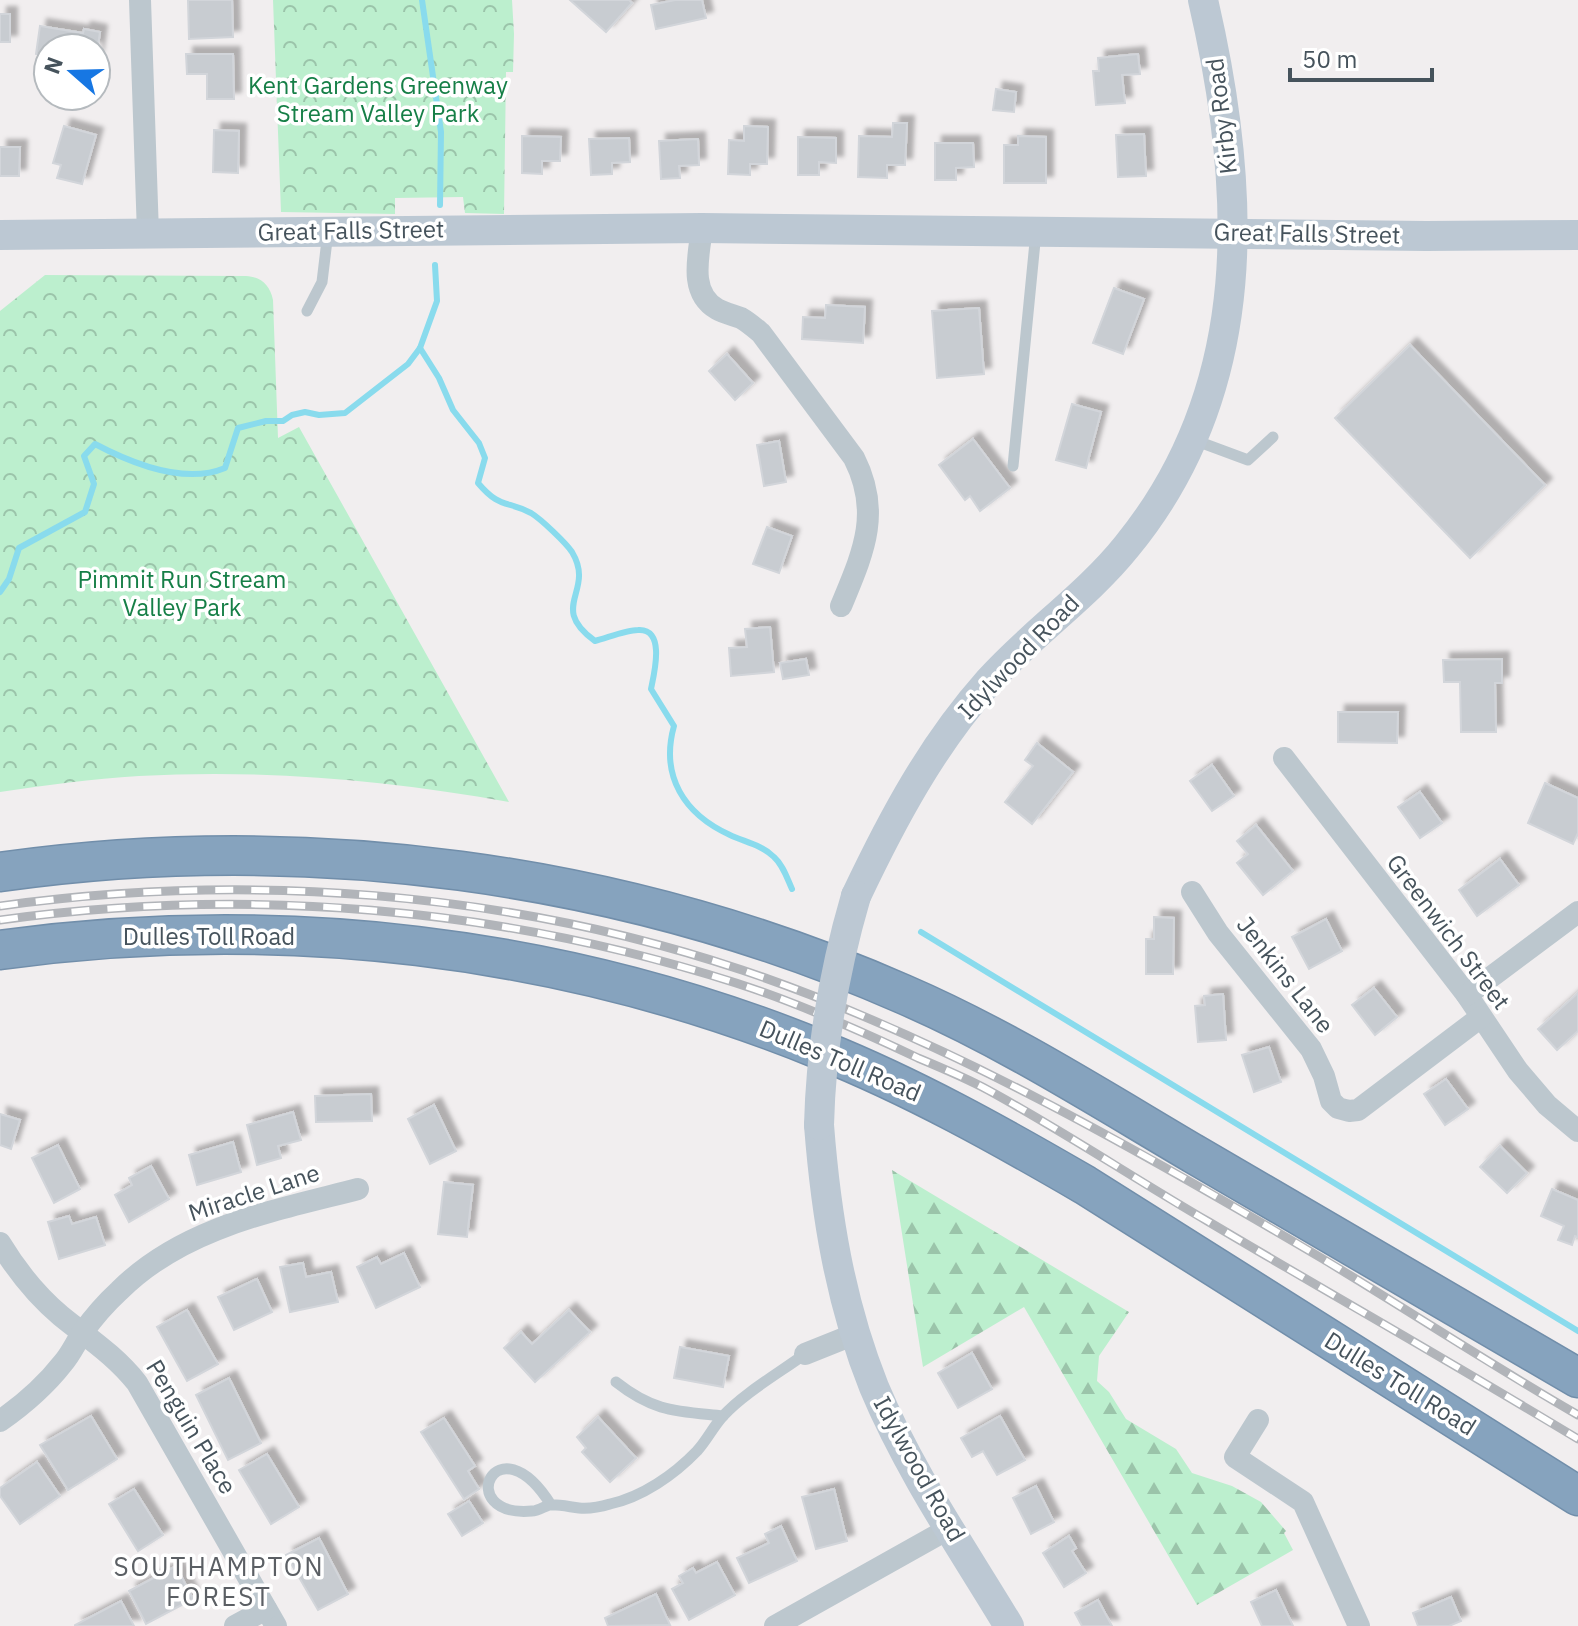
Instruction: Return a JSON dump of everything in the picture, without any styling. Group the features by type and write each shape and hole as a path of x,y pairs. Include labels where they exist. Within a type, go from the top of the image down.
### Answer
{"highway":[{"path":"0,872 110,860 195,856 307,857 390,863 543,884 654,909 751,937 901,993 1019,1051 1578,1378"},
{"name":"Dulles Toll Road","path":"0,950 156,935 249,934 359,939 482,955 567,971 648,991 749,1023 821,1049 881,1076 1007,1140 1137,1218 1578,1496"}],"main road":[{"name":"Kirby Road","path":"1203,0 1224,110 1234,233"},
{"name":"Great Falls Street","path":"0,235 702,228 1578,235"},
{"name":"Idylwood Road","path":"1009,1626 905,1452 875,1388 855,1334 833,1247 824,1190 819,1125 820,1076 827,1022 840,951 856,896 893,818 932,753 989,681 1126,548 1173,480 1193,440 1218,370 1233,281 1234,233"}],"street":[{"path":"140,0 148,234"},
{"path":"702,228 697,273 699,287 706,299 717,309 744,319 761,333 854,458 863,475 869,522 864,551 841,606"},
{"name":"Greenwich Street","path":"1284,758 1406,920 1467,995 1518,1071 1547,1105 1578,1131"},
{"name":"Jenkins Lane","path":"1192,892 1218,933 1311,1049 1324,1076 1331,1101 1338,1108 1358,1110 1481,1017"},
{"path":"1467,995 1578,912"},
{"name":"Miracle Lane","path":"0,1421 46,1383 118,1291 172,1249 202,1234 245,1220 358,1189"},
{"name":"Penguin Place","path":"0,1243 35,1291 124,1367 137,1383 271,1617"},
{"path":"805,1354 855,1334"},
{"path":"1258,1420 1235,1457 1303,1502 1359,1626"},
{"path":"775,1626 950,1528"},
{"path":"235,1626 271,1617"}],"lane":[{"path":"307,311 322,282 328,232"},
{"path":"1013,466 1036,232"},
{"path":"1193,440 1248,460 1273,437"},
{"path":"551,1505 541,1489 514,1470 503,1468 488,1478 490,1498 499,1505 533,1512 551,1505 584,1508 609,1505 638,1495 698,1450 723,1416 805,1354"},
{"path":"616,1382 635,1397 663,1410 723,1416"}],"green space":[{"name":"Kent Gardens Greenway Stream Valley Park","path":"273,0 512,0 513,72 506,72 504,214 465,213 463,197 395,198 395,214 281,212"},
{"name":"Pimmit Run Stream Valley Park","path":"45,275 246,276 256,278 267,286 273,300 278,438 299,427 509,802 371,782 232,774 121,777 0,792 0,311"},
{"path":"892,1170 1129,1312 1099,1356 1097,1381 1109,1392 1126,1419 1176,1449 1192,1473 1232,1486 1261,1502 1286,1531 1284,1533 1293,1550 1197,1605 1024,1307 923,1367"}],"building":[{"path":"188,0 232,0 233,37 189,39"},
{"path":"570,0 629,0 632,3 606,32"},
{"path":"675,0 702,0 706,18 656,29 651,5"},
{"path":"0,14 10,14 10,42 0,42"},
{"path":"40,26 77,32 39,32"},
{"path":"186,54 233,54 234,99 207,99 207,74 187,74"},
{"path":"1138,54 1140,74 1122,75 1125,103 1096,105 1093,71 1099,71 1098,58"},
{"path":"996,89 1016,92 1014,112 993,110"},
{"path":"893,123 907,123 905,165 887,165 887,178 858,177 859,136 892,137"},
{"path":"64,126 96,135 82,184 57,178 61,165 53,163"},
{"path":"744,126 768,127 767,164 750,164 750,175 728,174 729,140 744,141"},
{"path":"214,130 239,131 238,173 213,172"},
{"path":"1144,134 1146,176 1118,177 1116,135"},
{"path":"522,136 561,137 560,161 542,161 542,174 522,173"},
{"path":"1018,136 1046,137 1046,183 1004,183 1004,145 1018,145"},
{"path":"798,137 836,138 836,163 819,162 819,175 798,175"},
{"path":"629,138 630,162 612,163 612,174 591,175 589,139"},
{"path":"698,139 699,165 679,166 680,178 661,179 659,141"},
{"path":"935,143 973,143 974,167 956,168 956,180 935,180"},
{"path":"0,147 20,147 19,176 0,176"},
{"path":"1114,288 1144,299 1123,354 1093,343"},
{"path":"826,305 865,307 863,343 802,339 803,317 825,318"},
{"path":"979,308 984,374 937,378 932,311"},
{"path":"1410,345 1545,485 1470,558 1335,418"},
{"path":"727,354 753,383 735,400 709,371"},
{"path":"1072,404 1101,412 1086,468 1056,460"},
{"path":"973,439 1010,488 980,511 970,496 965,500 939,465"},
{"path":"779,441 786,482 764,486 757,445"},
{"path":"767,527 792,536 779,573 753,564"},
{"path":"770,627 774,672 731,676 729,648 747,647 745,629"},
{"path":"806,659 809,675 783,679 780,663"},
{"path":"1502,659 1502,683 1495,683 1496,732 1461,732 1460,682 1444,682 1443,660"},
{"path":"1338,712 1398,712 1397,743 1338,742"},
{"path":"1037,743 1073,772 1032,824 1005,802 1033,766 1025,760"},
{"path":"1212,765 1234,796 1212,811 1190,781"},
{"path":"1545,783 1578,798 1578,833 1573,844 1528,823"},
{"path":"1420,792 1442,823 1420,838 1398,807"},
{"path":"1256,825 1293,871 1263,895 1237,863 1248,854 1237,841"},
{"path":"1500,859 1519,885 1477,916 1459,890"},
{"path":"1154,917 1174,918 1173,974 1146,974 1146,939 1154,939"},
{"path":"1326,919 1342,951 1309,969 1292,937"},
{"path":"1374,988 1397,1017 1375,1035 1352,1005"},
{"path":"1578,993 1578,1031 1557,1050 1538,1029"},
{"path":"1223,994 1226,1040 1198,1042 1195,1006 1205,1005 1204,996"},
{"path":"1269,1047 1281,1082 1254,1092 1242,1055"},
{"path":"1446,1079 1468,1109 1445,1125 1424,1094"},
{"path":"371,1094 372,1121 316,1122 315,1096"},
{"path":"434,1105 456,1151 430,1164 408,1119"},
{"path":"293,1112 301,1140 278,1146 281,1158 257,1165 247,1125"},
{"path":"0,1114 20,1120 11,1149 0,1145"},
{"path":"233,1142 241,1172 197,1185 189,1155"},
{"path":"58,1145 80,1189 54,1203 32,1158"},
{"path":"1500,1146 1527,1173 1507,1193 1480,1167"},
{"path":"151,1166 169,1199 129,1222 115,1195 132,1185 129,1178"},
{"path":"444,1182 473,1185 467,1237 438,1234"},
{"path":"1552,1189 1578,1200 1578,1237 1575,1236 1572,1245 1558,1240 1564,1226 1541,1216"},
{"path":"69,1216 72,1224 96,1217 105,1245 59,1259 48,1222"},
{"path":"404,1253 420,1287 376,1308 357,1267 377,1257 381,1264"},
{"path":"303,1263 306,1277 331,1272 338,1302 290,1312 280,1267"},
{"path":"257,1279 272,1312 234,1330 218,1297"},
{"path":"187,1310 218,1364 187,1381 157,1327"},
{"path":"569,1310 590,1332 535,1382 504,1348 521,1332 532,1344"},
{"path":"680,1347 729,1356 723,1387 674,1378"},
{"path":"972,1353 992,1389 958,1408 938,1373"},
{"path":"229,1378 261,1443 228,1460 196,1395"},
{"path":"91,1416 117,1459 68,1490 40,1445"},
{"path":"1000,1416 1025,1460 997,1475 983,1451 972,1457 961,1438"},
{"path":"598,1417 636,1458 610,1482 582,1452 586,1448 577,1437"},
{"path":"444,1418 475,1466 468,1471 479,1489 464,1499 421,1432"},
{"path":"267,1454 299,1507 271,1524 239,1470"},
{"path":"37,1462 60,1496 20,1524 0,1496 0,1488"},
{"path":"1036,1486 1054,1522 1031,1534 1013,1498"},
{"path":"134,1489 163,1535 138,1551 109,1504"},
{"path":"834,1489 847,1541 816,1549 802,1497"},
{"path":"469,1501 483,1523 462,1536 448,1514"},
{"path":"781,1526 797,1561 749,1583 737,1558 769,1543 765,1534"},
{"path":"1069,1536 1076,1548 1072,1551 1086,1573 1064,1587 1043,1553"},
{"path":"319,1538 348,1594 318,1610 286,1555"},
{"path":"717,1562 735,1595 689,1620 672,1589 683,1583 679,1576 693,1568 696,1573"},
{"path":"176,1566 193,1599 146,1624 129,1591"},
{"path":"1276,1590 1293,1626 1262,1626 1251,1602"},
{"path":"656,1594 670,1625 608,1626 605,1618"},
{"path":"1451,1597 1461,1621 1449,1626 1418,1626 1413,1613"},
{"path":"1098,1600 1112,1626 1082,1626 1075,1613"},
{"path":"121,1601 134,1626 75,1626 75,1625"}],"waterway":[{"path":"422,0 441,132 440,205"},
{"path":"0,592 9,579 19,548 85,512 94,484 84,456 95,444 158,470 209,473 225,468 238,428 266,421 283,421 305,412 319,415 345,413 408,364 420,348 437,301 435,265"},
{"path":"420,348 439,378 453,410 479,443 485,458 478,483 498,500 535,516 572,552 579,578 573,608 581,629 595,641 633,630 647,631 652,636 656,653 651,689 674,726 670,761 673,777 688,804 714,826 769,853 780,864 792,889"},
{"path":"921,932 1578,1331"}],"railway":[{"path":"0,906 93,896 187,891 281,890 375,896 468,906 561,922 652,943 742,970 892,1028 1112,1138 1323,1259 1578,1415"},
{"path":"0,920 93,910 186,905 279,905 372,910 556,936 646,957 736,983 828,1018 988,1090 1578,1439"}],"district":[{"name":"SOUTHAMPTON FOREST","path":"219,1582"}]}
